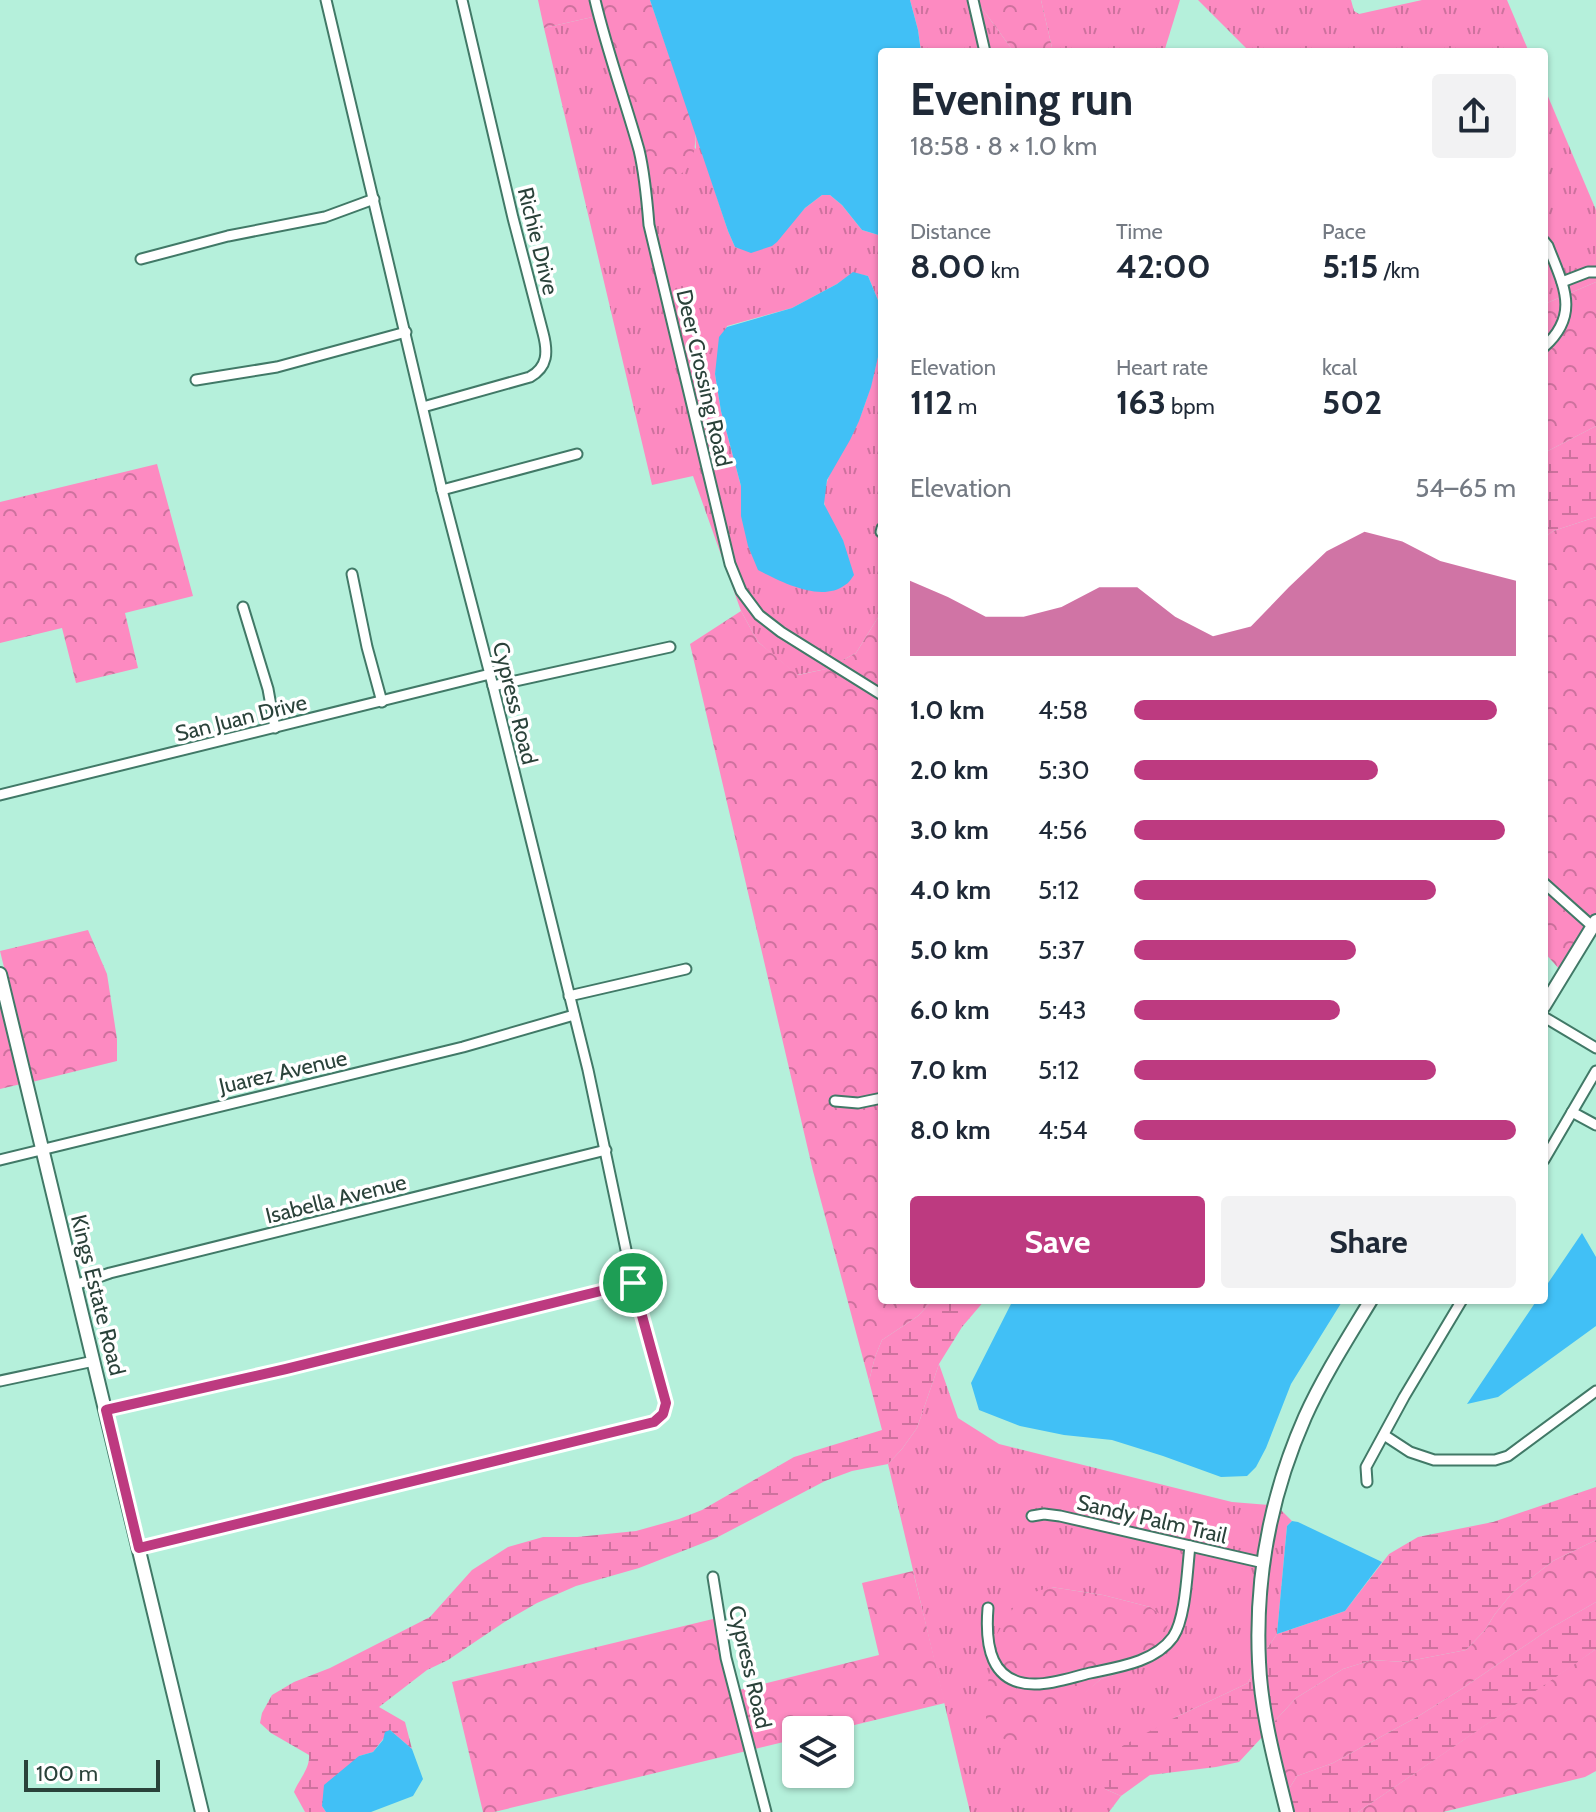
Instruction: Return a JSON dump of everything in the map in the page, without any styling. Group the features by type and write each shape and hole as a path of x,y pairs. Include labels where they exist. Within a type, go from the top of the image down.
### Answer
{"street":[{"name":"Cypress Road","path":"139,1548 654,1422 663,1414 666,1403 633,1283 574,1015 442,490 326,0"},
{"name":"Richie Drive","path":"423,407 530,377 545,362 546,342 513,218 462,0"},
{"name":"Deer Crossing Road","path":"595,0 639,151 649,225 730,564 741,591 759,615 878,693"},
{"path":"973,0 984,48"},
{"path":"141,259 228,236 325,217 374,199"},
{"path":"1548,246 1567,293 1566,316 1556,336 1548,343"},
{"path":"1562,282 1596,272"},
{"path":"196,380 277,367 406,332"},
{"path":"442,490 577,454"},
{"path":"352,574 382,702"},
{"path":"243,607 268,689 275,728"},
{"path":"493,686 670,647"},
{"name":"San Juan Drive","path":"0,795 490,674"},
{"path":"1548,886 1594,924 1548,999"},
{"path":"569,996 686,969"},
{"name":"Kings Estate Road","path":"0,974 202,1812"},
{"name":"Juarez Avenue","path":"0,1160 463,1047 574,1015"},
{"path":"1548,1019 1596,1048"},
{"path":"1548,1153 1596,1071"},
{"path":"835,1101 858,1103 878,1099"},
{"path":"1572,1112 1596,1125"},
{"name":"Isabella Avenue","path":"75,1285 110,1273 606,1150"},
{"path":"106,1410 633,1283"},
{"path":"1287,1812 1266,1720 1259,1663 1260,1600 1269,1529 1286,1465 1306,1415 1369,1304"},
{"path":"1367,1482 1366,1467 1460,1304"},
{"path":"0,1381 94,1361"},
{"path":"1384,1435 1423,1458 1495,1460 1508,1456 1596,1391"},
{"name":"Sandy Palm Trail","path":"1032,1516 1060,1516 1264,1563"},
{"path":"988,1608 986,1628 989,1649 996,1666 1016,1682 1038,1684 1125,1665 1147,1658 1165,1647 1176,1633 1182,1613 1190,1546"},
{"name":"Cypress Road","path":"713,1577 726,1658 766,1812"}],"green space":[{"path":"538,0 650,0 695,130 694,151 681,174 663,179 651,178 641,157 624,80 605,19 597,16 544,28"},
{"path":"910,0 978,0 1011,48 920,48"},
{"path":"978,0 1041,0 1052,48 1011,48"},
{"path":"1041,0 1180,0 1165,48 1052,48"},
{"path":"1198,0 1351,0 1354,11 1359,14 1422,0 1507,0 1527,48 1246,48"},
{"path":"597,16 605,19 624,79 696,149 695,130 735,247 795,219 822,195 830,195 842,205 862,230 878,235 878,300 868,276 853,273 792,308 727,326 715,374 721,411 741,486 741,516 843,540 824,501 827,480 854,431 873,379 878,353 878,617 856,653 826,669 797,675 758,642 741,611 693,476 652,485 544,28"},
{"path":"1548,96 1596,210 1596,282 1548,303"},
{"path":"1596,282 1596,426 1548,451 1548,303"},
{"path":"1596,426 1596,517 1548,535 1548,451"},
{"path":"157,464 193,596 125,613 138,668 76,683 62,628 0,643 0,502"},
{"path":"1596,517 1596,914 1560,970 1548,956 1548,535"},
{"path":"741,611 758,642 798,675 826,669 856,653 878,617 878,1304 929,1304 918,1316 882,1340 869,1381 813,1171 690,644"},
{"path":"88,930 107,974 117,1039 117,1061 32,1082 0,951"},
{"path":"0,996 21,1084 0,1089"},
{"path":"929,1304 982,1304 962,1327 939,1364 917,1428 888,1464 852,1471 825,1481 716,1538 639,1568 576,1586 506,1621 448,1660 427,1670 379,1707 405,1722 412,1749 390,1730 373,1752 359,1756 322,1806 326,1812 305,1812 294,1792 306,1769 309,1755 260,1723 272,1695 430,1617 472,1570 508,1547 543,1537 636,1531 679,1519 702,1510 794,1457 882,1430 869,1381 875,1357 882,1340 918,1316"},
{"path":"939,1364 958,1418 999,1444 1232,1502 1269,1505 1254,1670 1248,1683 1174,1718 1105,1789 1121,1796 1109,1812 970,1812 888,1464 917,1428","holes":["1051,1587 1103,1595 1150,1607 1131,1669 1101,1679 1072,1703"]},
{"path":"1596,1487 1596,1540 1553,1561 1513,1592 1466,1650 1404,1662 1372,1660 1343,1669 1296,1698 1272,1724 1264,1653 1277,1634 1345,1611 1389,1554 1418,1537 1493,1522"},
{"path":"1279,1508 1292,1521 1287,1526 1277,1634 1264,1653 1267,1578"},
{"path":"1596,1540 1596,1602 1551,1628 1417,1717 1333,1763 1297,1776 1287,1792 1272,1724 1296,1698 1343,1669 1372,1660 1404,1662 1466,1650 1513,1592 1553,1561"},
{"path":"913,1571 945,1703 854,1725 854,1716 782,1716 782,1742 494,1812 483,1812 452,1682 717,1618 735,1691 879,1655 862,1583"},
{"path":"1051,1587 1103,1595 1150,1607 1169,1621 1159,1653 1131,1669 1101,1679 1029,1743 1004,1739 986,1722 986,1692 997,1634 1021,1596"},
{"path":"1596,1602 1596,1649 1575,1664 1358,1812 1292,1812 1287,1792 1297,1776 1333,1763 1417,1717 1551,1628"},
{"path":"1596,1649 1596,1771 1585,1777 1443,1812 1358,1812"},
{"path":"1254,1670 1264,1735 1239,1762 1150,1775 1121,1796 1105,1789 1099,1771 1102,1757 1248,1683"}],"water":[{"path":"650,0 910,0 920,48 878,48 878,235 862,230 830,195 822,195 805,208 772,246 751,253 735,247"},
{"path":"853,272 868,276 878,300 878,357 859,421 827,480 824,504 843,540 854,575 848,583 825,592 801,589 758,570 741,516 741,486 721,411 715,374 719,337 727,327 792,308"},
{"path":"1582,1233 1596,1257 1596,1326 1498,1397 1467,1404 1534,1304 1548,1304 1548,1283"},
{"path":"1011,1304 1341,1304 1291,1384 1266,1448 1247,1476 1221,1477 1112,1440 1020,1426 979,1410 971,1383"},
{"path":"1292,1521 1382,1562 1345,1611 1277,1634 1287,1526"},
{"path":"390,1730 412,1749 423,1779 413,1796 371,1812 326,1812 322,1806 324,1785 359,1756 373,1752 383,1740 385,1732"}],"route":[{"path":"633,1283 666,1403 663,1414 654,1422 139,1548 106,1410 633,1283"}]}
